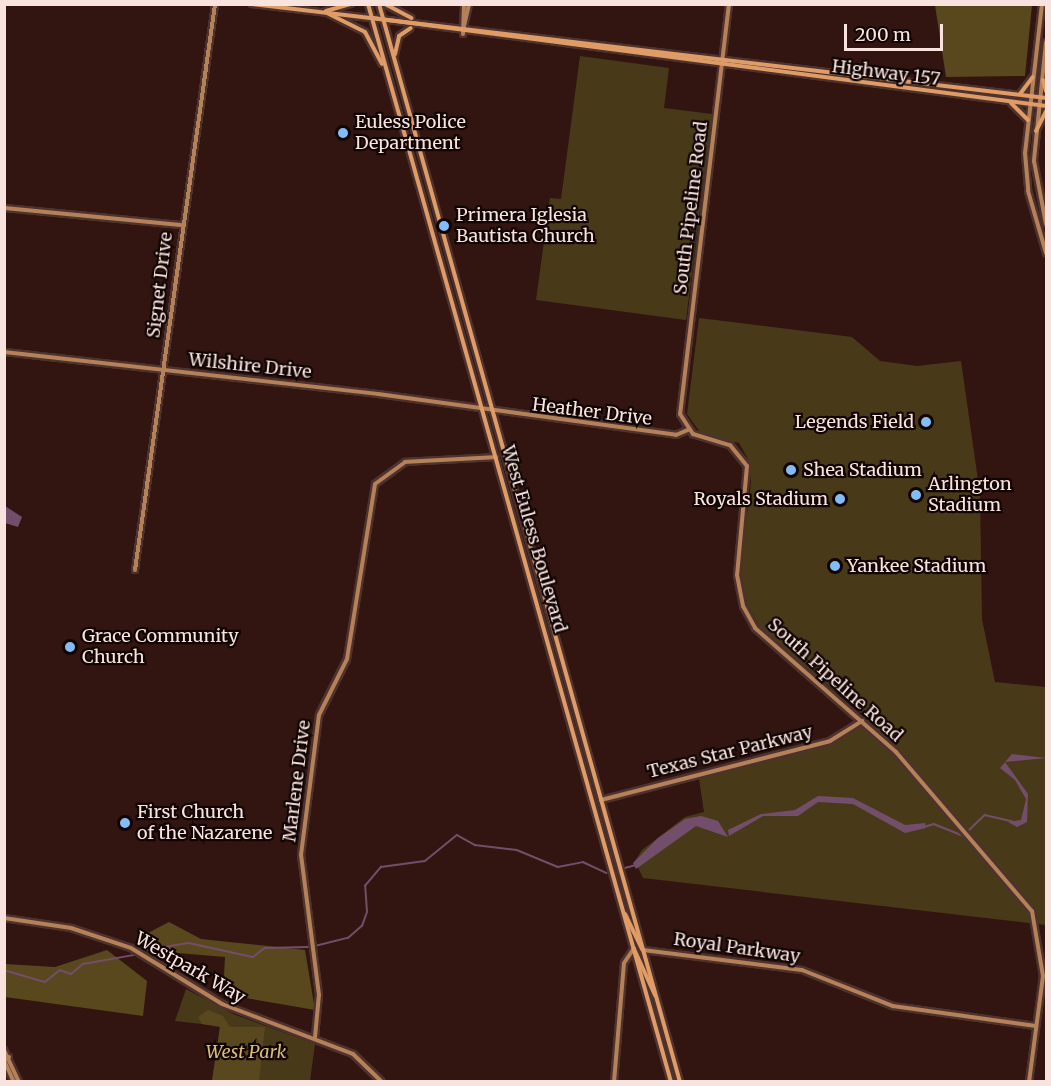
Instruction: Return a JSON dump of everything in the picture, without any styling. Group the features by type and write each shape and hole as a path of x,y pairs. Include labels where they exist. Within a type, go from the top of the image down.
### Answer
{"main road":[{"path":"252,4 372,18 382,16"},
{"path":"320,12 351,4"},
{"name":"West Euless Boulevard","path":"368,4 671,1082"},
{"name":"West Euless Boulevard","path":"379,4 680,1082"},
{"path":"385,4 420,22"},
{"path":"327,13 365,32 386,71"},
{"name":"Highway 157","path":"382,16 1047,98"},
{"name":"Highway 157","path":"372,18 384,23 464,34 1039,105 1047,108"},
{"path":"394,58 402,32 423,28"},
{"path":"536,43 537,35"},
{"path":"1017,95 1034,77"},
{"path":"1043,80 1047,91"},
{"path":"396,105 407,102"},
{"path":"1010,102 1028,120"},
{"path":"1036,131 1047,108"},
{"path":"410,150 421,156"},
{"path":"593,802 601,800"},
{"path":"624,914 643,950"},
{"path":"634,948 656,995"},
{"path":"661,1046 669,1046"}],"street":[{"name":"Signet Drive","path":"135,570 181,225 214,4"},
{"path":"464,4 464,34"},
{"path":"464,26 469,4"},
{"name":"South Pipeline Road","path":"729,4 680,409 688,430 730,445 747,466 737,568 748,618 896,752 988,855 1038,926 1043,976 1029,1082"},
{"path":"1042,4 1028,120 1028,191 1047,253"},
{"path":"1041,19 1047,19"},
{"path":"1047,42 1036,131 1035,175 1047,224"},
{"path":"4,208 181,225"},
{"name":"Wilshire Drive","path":"4,352 483,409 492,413"},
{"name":"Heather Drive","path":"492,413 676,435 688,430"},
{"name":"Marlene Drive","path":"315,1037 320,1001 301,855 322,705 347,659 375,484 405,462 497,457"},
{"name":"Texas Star Parkway","path":"601,800 830,741 861,721"},
{"name":"Westpark Way","path":"4,918 79,930 137,951 222,1004 315,1037 353,1054 382,1082"},
{"path":"614,1082 624,963 634,948"},
{"name":"Royal Parkway","path":"643,950 802,970 893,1006 1036,1026"},
{"path":"4,1050 9,1057 16,1079"},
{"path":"9,1057 4,1060 16,1079"}],"green space":[{"path":"935,5 1032,5 1025,76 946,77"},
{"path":"580,56 669,68 664,108 712,114 686,320 536,300 550,198 561,199"},
{"path":"699,318 852,337 880,361 917,366 961,361 980,494 982,619 995,682 1046,687 1046,925 643,878 635,861 642,850 685,817 704,812 699,779 834,744 869,719 763,632 747,604 740,572 751,482 748,459 739,443 702,435 687,414"},
{"path":"169,922 201,939 305,950 315,1010 223,994 225,957 142,950 146,934"},
{"path":"107,950 147,981 143,1016 5,997 5,964 55,967"},
{"name":"West Park","path":"186,989 233,1014 315,1044 310,1081 212,1081 220,1026 175,1021"},
{"path":"208,1010 223,1016 230,1027 265,1027 259,1081 212,1081 220,1027 202,1024 198,1017"}],"shaded area":[{"path":"5,506 22,517 18,527 5,523"},
{"path":"1012,754 1046,758 1005,762"},
{"path":"1005,762 1028,794 1027,822 1017,827 1008,822 1021,820 1026,799 1015,780 1000,768"},
{"path":"818,796 853,798 905,825 925,823 926,828 905,833 853,804 818,802 798,816 763,816 729,836 728,830 761,814 795,810"},
{"path":"701,816 718,821 728,837 696,826 636,869 633,863 658,838 685,819"}],"waterway":[{"path":"924,827 934,824 963,836 985,815 1012,821"},
{"path":"315,946 348,938 362,926 367,912 365,886 381,867 425,861 457,835 475,845 517,850 558,867 583,862 607,873"},
{"path":"625,868 636,865"},
{"path":"148,950 189,943 253,957 265,948 308,947"},
{"path":"4,970 45,982 60,970 71,974 83,964 134,955"}],"place":[{"name":"Euless Police Department","path":"343,133"},
{"name":"Primera Iglesia Bautista Church","path":"444,226"},
{"name":"Legends Field","path":"926,422"},
{"name":"Shea Stadium","path":"791,470"},
{"name":"Arlington Stadium","path":"916,495"},
{"name":"Royals Stadium","path":"840,499"},
{"name":"Yankee Stadium","path":"835,566"},
{"name":"Grace Community Church","path":"70,647"},
{"name":"First Church of the Nazarene","path":"125,823"}]}
